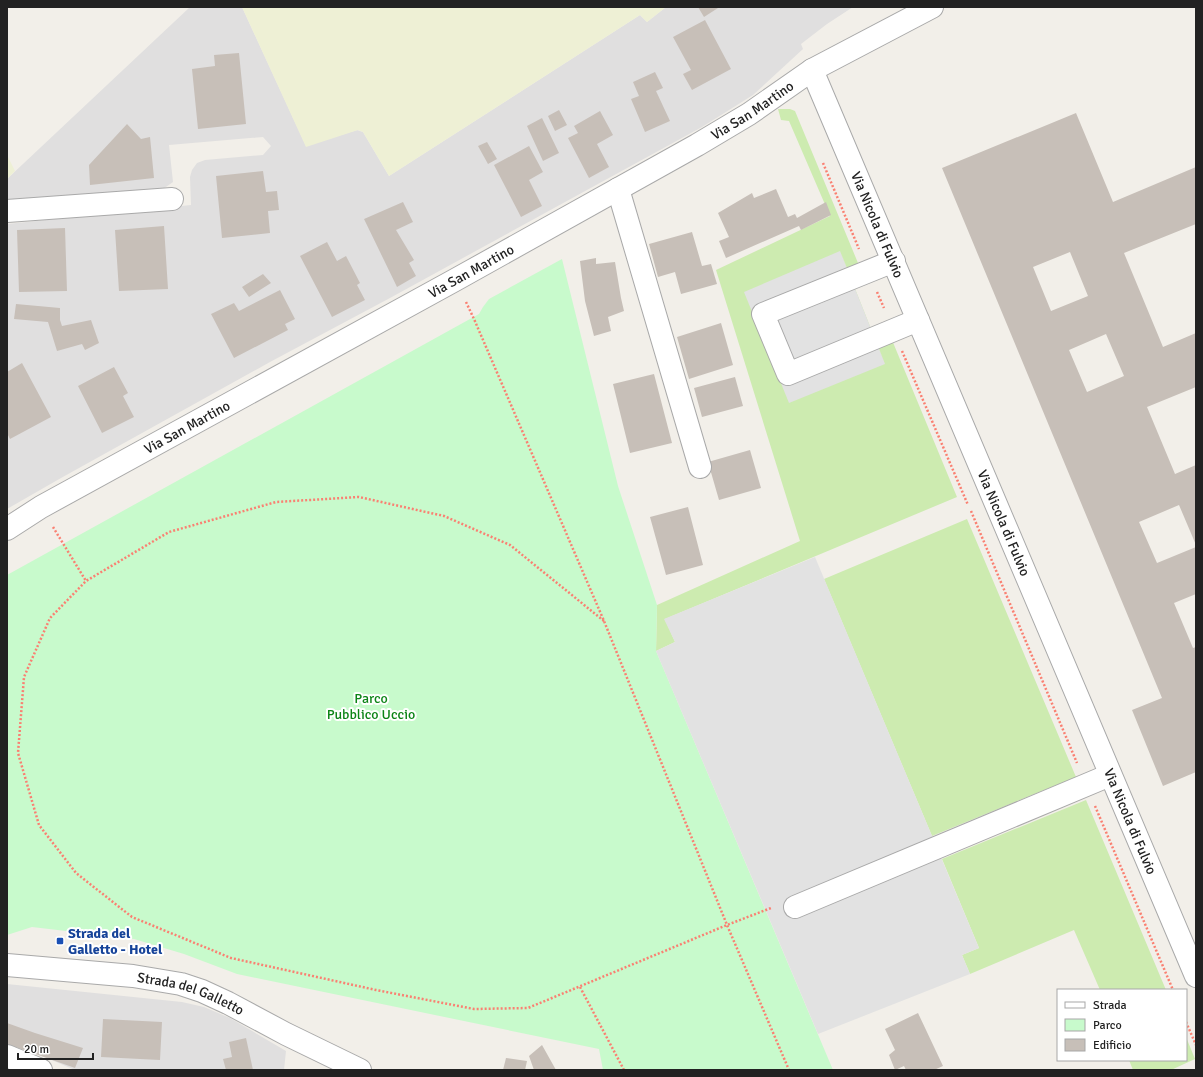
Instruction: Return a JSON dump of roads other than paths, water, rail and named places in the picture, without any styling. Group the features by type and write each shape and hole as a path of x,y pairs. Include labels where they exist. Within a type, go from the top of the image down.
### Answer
{"street":[{"name":"Via San Martino","path":"7,529 41,507 455,280 697,145 749,114 812,70 932,7"},
{"name":"Via Nicola di Fulvio","path":"812,70 1196,976"},
{"path":"618,188 700,467"},
{"path":"7,211 172,200"},
{"path":"894,261 763,314 788,374 918,320"},
{"path":"786,907 1110,775"},
{"name":"Strada del Galletto","path":"7,965 133,976 181,984 202,991 228,1003 286,1034 360,1070"},
{"path":"7,1056 41,1070"}],"place":[{"name":"Strada del Galletto - Hotel","path":"60,941"}],"park label":[{"name":"Parco Pubblico Uccio","path":"371,706"}]}
